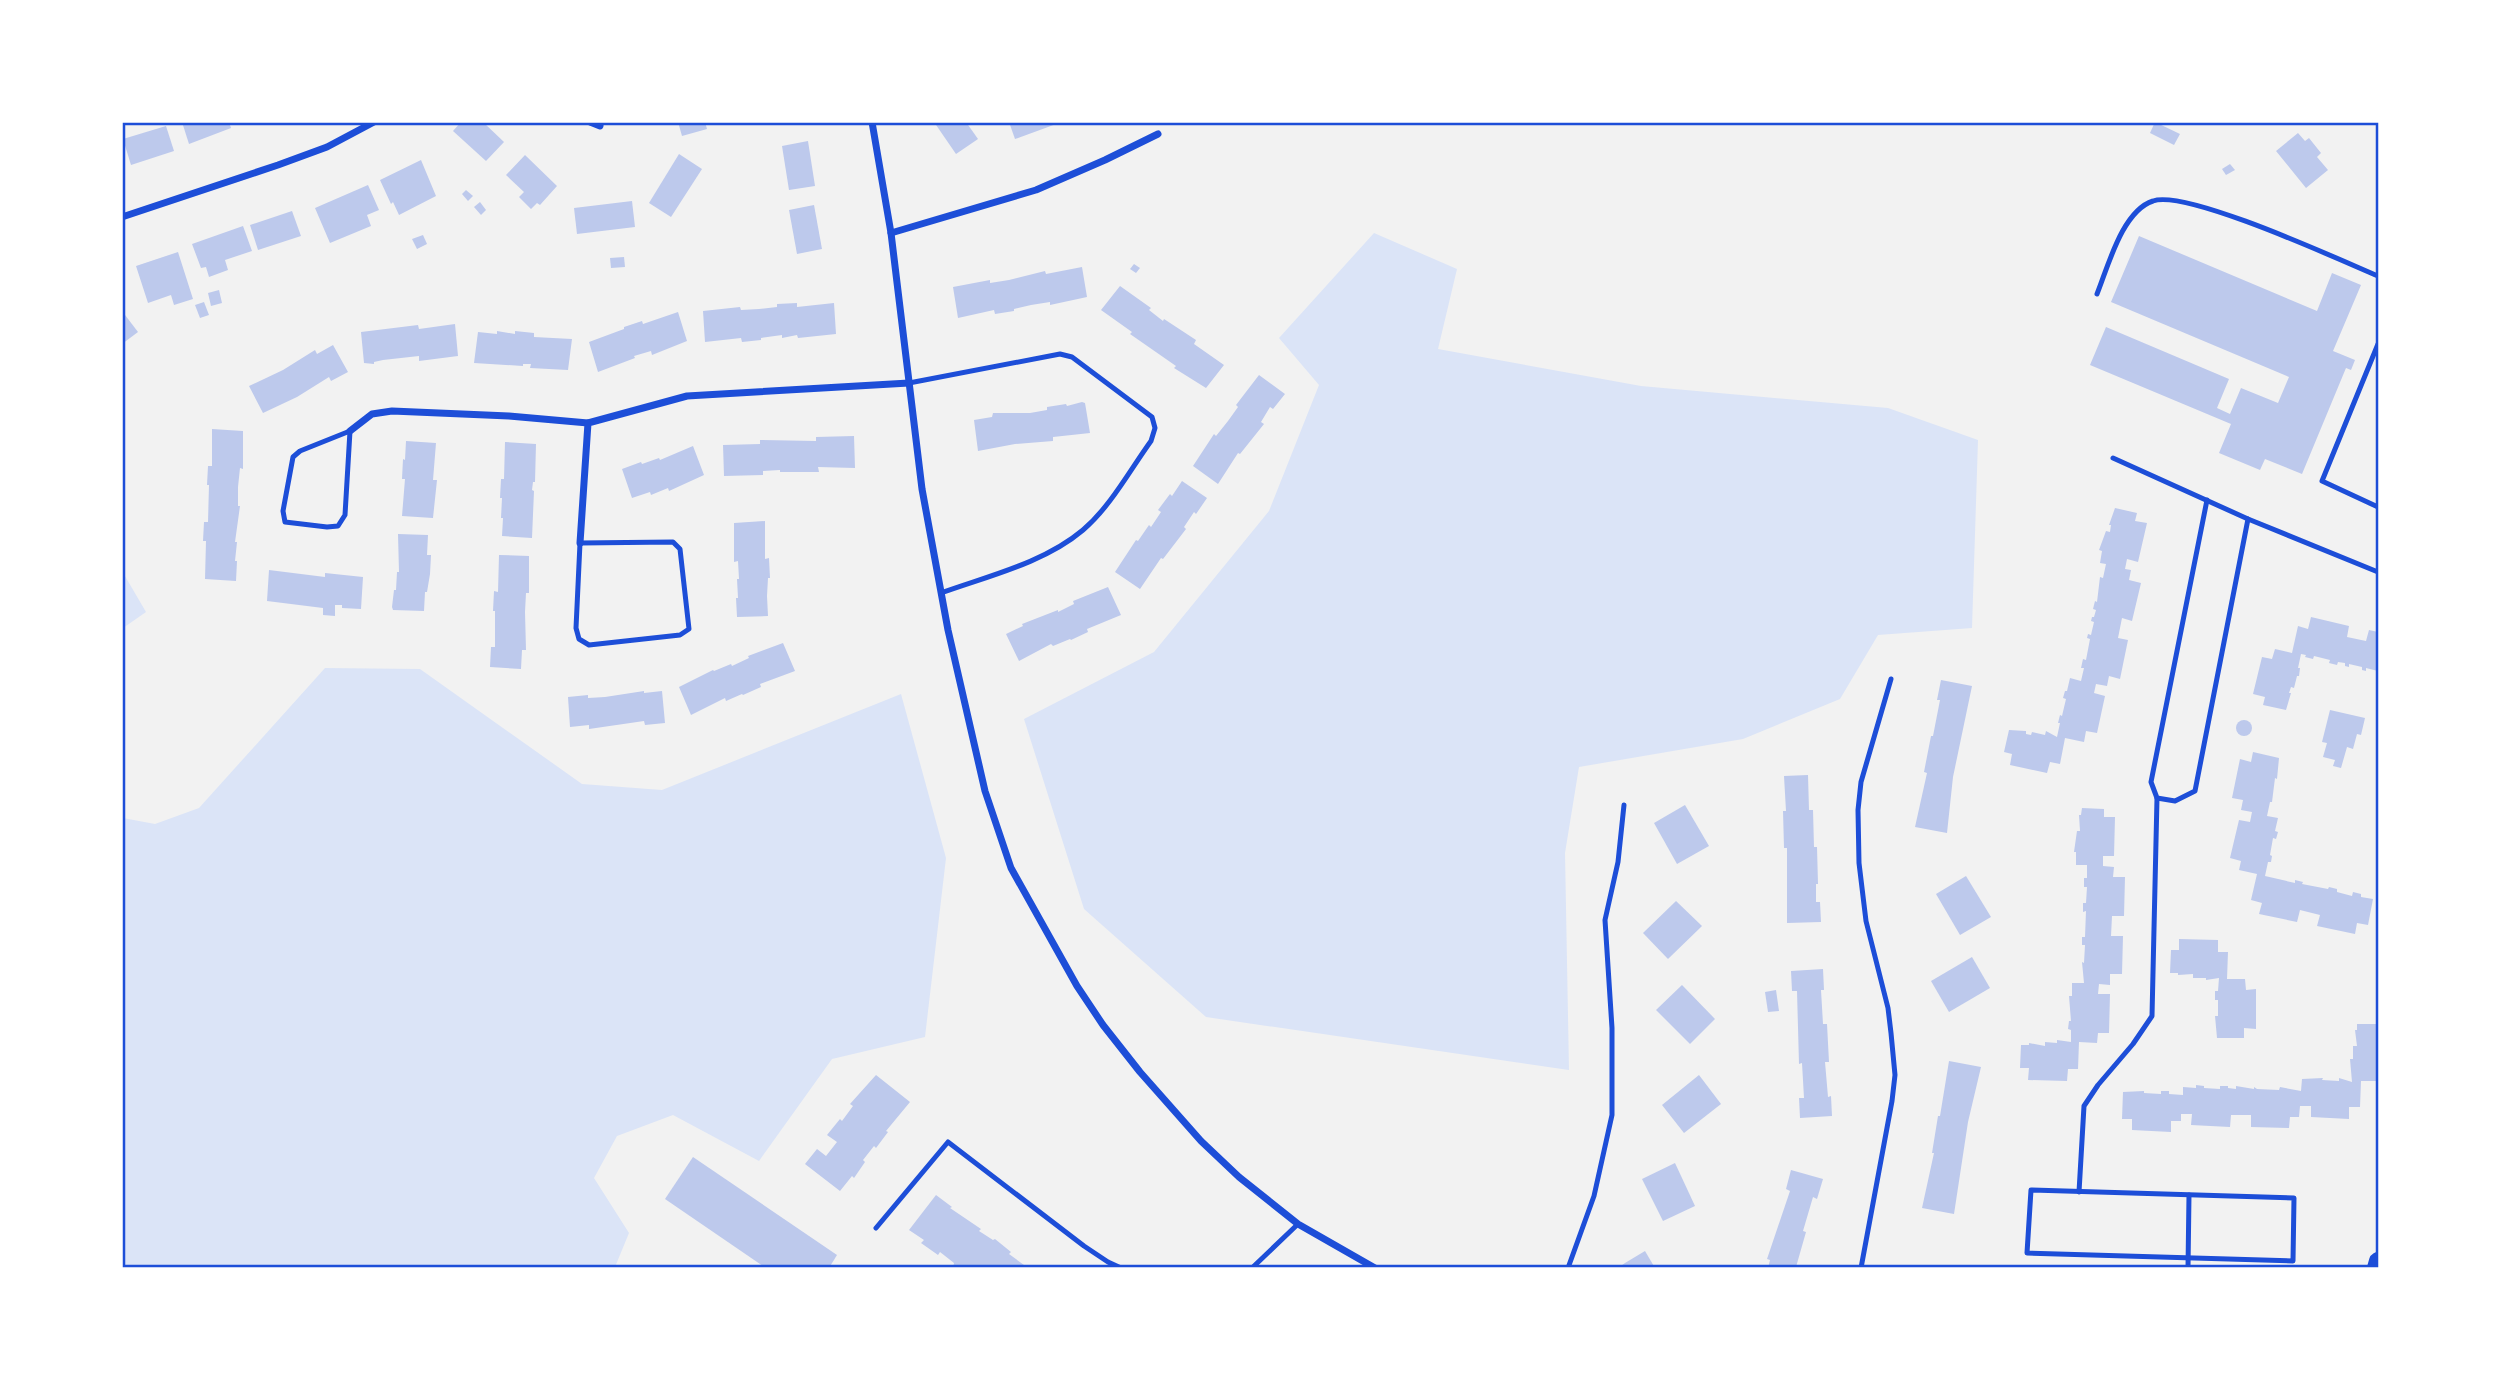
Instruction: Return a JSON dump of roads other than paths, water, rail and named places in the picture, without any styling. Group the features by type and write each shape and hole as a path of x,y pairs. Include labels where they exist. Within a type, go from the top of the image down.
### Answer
{"main road":[{"path":"2376,1268 2378,1261"}],"street":[{"path":"122,217 278,166 327,147 374,122"},
{"path":"590,122 600,127"},
{"path":"872,122 891,233 922,489 941,593 985,792 1011,868 1103,1025 1140,1072 1216,1157 1298,1224 1375,1268"},
{"path":"891,233 1036,190 1158,134"},
{"path":"350,431 372,414 392,411 509,416 588,423 687,396 909,383"},
{"path":"579,543 588,423"}],"lane":[{"path":"2097,294 2121,232 2136,211 2153,200 2172,200 2231,215 2378,276"},
{"path":"2378,344 2322,481 2378,507"},
{"path":"909,383 1060,354 1072,357 1152,417 1155,428 1152,441 1101,511 1082,531 1029,562 941,593"},
{"path":"350,431 345,516 338,526 285,522 283,511 293,457 300,451 350,431"},
{"path":"2113,458 2248,519 2378,572"},
{"path":"2079,1192 2084,1107 2152,1016 2157,799 2151,782 2207,499"},
{"path":"2157,799 2175,801 2195,791 2248,519"},
{"path":"673,542 680,549 689,629 680,635 589,645 579,639 576,628 579,543 673,542"},
{"path":"1861,1268 1895,1075 1888,1008 1866,921 1859,863 1858,810 1864,770 1891,679"},
{"path":"1569,1268 1594,1196 1612,1115 1612,1028 1605,920 1618,862 1624,805"},
{"path":"876,1228 947,1142 1084,1246 1121,1268"},
{"path":"2031,1190 2079,1192 2294,1198 2293,1261 2027,1253 2031,1190"},
{"path":"2188,1268 2189,1195"},
{"path":"1252,1268 1298,1224"}]}
